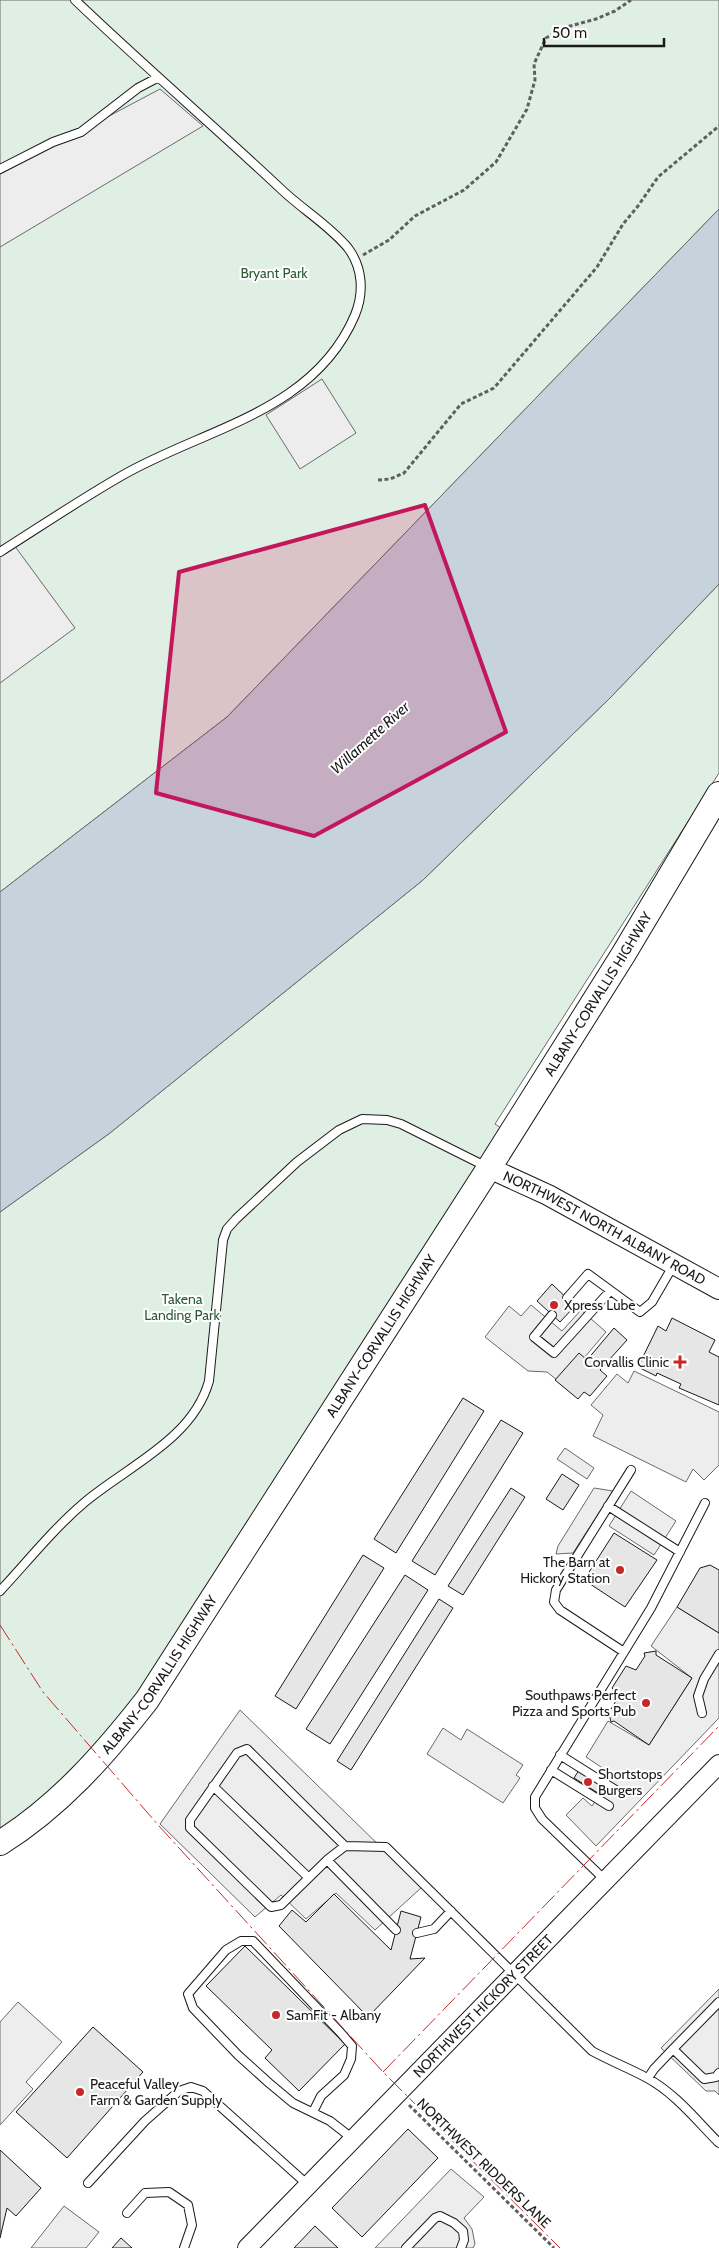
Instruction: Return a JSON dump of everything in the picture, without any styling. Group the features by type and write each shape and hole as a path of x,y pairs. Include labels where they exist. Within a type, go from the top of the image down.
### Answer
{"highway":[{"name":"ALBANY-CORVALLIS HIGHWAY","path":"0,1844 50,1806 81,1778 117,1738 147,1700 489,1168 623,955 719,794"}],"main road":[{"name":"NORTHWEST NORTH ALBANY ROAD","path":"489,1168 548,1195 719,1289"}],"street":[{"name":"NORTHWEST HICKORY STREET","path":"246,2248 719,1764"}],"lane":[{"path":"0,552 124,474 277,403 306,381 330,359 348,332 360,302 361,285 358,266 348,249 331,231 292,200 223,135 157,78 75,0"},
{"path":"0,169 53,142 81,132 138,88 157,78"},
{"path":"0,1591 85,1502 165,1442 195,1413 204,1398 210,1374 222,1240 227,1229 236,1219 297,1162 351,1123 373,1118 401,1124 489,1168"},
{"path":"566,1298 588,1274 640,1312 652,1302 674,1264"},
{"path":"552,1315 534,1337 554,1353 610,1291"},
{"path":"624,1652 560,1610 554,1602 556,1590 630,1470"},
{"path":"605,1881 542,1819 534,1808 535,1797 651,1608 705,1503"},
{"path":"608,1506 680,1552"},
{"path":"702,1712 698,1696 704,1680 719,1654"},
{"path":"345,1846 247,1749 237,1753 190,1820 190,1828 271,1906 281,1905 326,1860 345,1846 386,1847 592,2050 614,2064 648,2078 667,2092 719,2142"},
{"path":"560,1755 622,1794"},
{"path":"551,1770 610,1806"},
{"path":"213,1786 308,1877"},
{"path":"326,1860 396,1930"},
{"path":"417,1933 434,1929 451,1911"},
{"path":"312,2112 322,2096 344,2075 352,2059 352,2046 253,1941 241,1941 226,1950 188,1994 193,2008 238,2055 293,2103 330,2121 353,2138"},
{"path":"648,2078 673,2049 719,2002"},
{"path":"673,2049 704,2079 716,2077 719,2074"},
{"path":"88,2183 145,2121 179,2091 191,2087 203,2091 308,2185"},
{"path":"127,2213 145,2193 169,2192 188,2205 192,2225 184,2248"},
{"path":"406,2248 435,2218 440,2216 454,2223 463,2231 464,2240 461,2248"}],"path":[{"path":"353,258 362,256 390,240 415,216 464,190 496,162 527,109 535,80 534,64 546,38 563,28 615,12 631,0"},
{"path":"378,480 390,479 404,473 461,404 494,388 597,267 623,224 658,177 719,126"},
{"name":"NORTHWEST RIDDERS LANE","path":"397,2095 554,2248"}],"highlighted area":[{"path":"425,505 506,732 314,836 156,793 179,572"}],"green space":[{"name":"Bryant Park","path":"0,0 719,0 719,209 227,717 0,892"},
{"name":"Takena Landing Park","path":"719,584 719,773 495,1124 510,1134 147,1700 0,1840 0,1212 110,1133 423,880 611,697"}],"shaded area":[{"path":"160,89 203,126 0,247 0,174"},
{"path":"322,379 356,433 300,469 266,415"},
{"path":"14,545 75,628 0,683 0,555"},
{"path":"531,1305 562,1331 581,1310 606,1332 562,1384 547,1372 528,1371 485,1337 509,1306 521,1316"},
{"path":"634,1371 719,1412 719,1465 704,1480 693,1469 686,1482 593,1436 603,1415 591,1405 617,1374 628,1383"},
{"path":"565,1448 594,1468 587,1479 557,1459"},
{"path":"594,1488 613,1491 573,1553 556,1554 558,1546"},
{"path":"631,1491 676,1521 654,1555 609,1526"},
{"path":"677,1607 719,1633 719,1718 596,1846 566,1815 583,1798 592,1806 613,1775 586,1757 608,1721 649,1745 692,1678 651,1646"},
{"path":"240,1710 422,1887 375,1930 336,1893 306,1919 281,1895 255,1917 160,1824"},
{"path":"443,1728 461,1740 467,1729 523,1765 516,1775 520,1778 503,1803 427,1754"},
{"path":"719,1989 719,2095 715,2091 706,2091 661,2048"},
{"path":"18,2002 62,2042 26,2082 33,2089 0,2125 0,2022"},
{"path":"451,2169 484,2197 464,2218 472,2229 475,2244 473,2248 375,2248"},
{"path":"64,2206 99,2232 86,2248 31,2248"}],"water":[{"name":"Willamette River","path":"719,209 719,584 611,697 423,880 110,1133 0,1212 0,892 227,717"}],"building":[{"path":"552,1284 575,1306 560,1322 537,1301"},
{"name":"Corvallis Clinic","path":"672,1318 715,1340 709,1352 719,1357 719,1405 679,1388 681,1384 657,1373 656,1376 638,1367 658,1326 666,1331"},
{"path":"614,1328 627,1340 600,1370 607,1376 590,1396 584,1392 578,1399 555,1380 579,1353 587,1360"},
{"path":"463,1398 484,1411 396,1553 374,1539"},
{"path":"501,1420 523,1433 435,1575 412,1561"},
{"path":"562,1474 579,1485 563,1510 546,1499"},
{"path":"511,1488 525,1497 463,1595 448,1586"},
{"name":"The Barn at Hickory Station","path":"614,1533 657,1560 625,1607 584,1580"},
{"path":"363,1555 384,1568 296,1709 275,1696"},
{"path":"710,1565 719,1570 719,1633 677,1607 700,1568"},
{"path":"405,1575 428,1590 330,1744 306,1729"},
{"path":"439,1599 453,1608 351,1770 337,1761"},
{"name":"Southpaws Perfect Pizza and Sports Pub","path":"656,1651 656,1655 692,1678 649,1745 614,1721 611,1722 608,1710 611,1709 619,1696 612,1688 626,1666 636,1670 645,1656 644,1653"},
{"name":"Shortstops Burgers","path":"579,1770 603,1786 598,1793 574,1778"},
{"path":"334,1894 391,1950 401,1911 421,1917 410,1959 425,1958 368,2017 279,1926 292,1910 306,1922"},
{"name":"SamFit - Albany","path":"245,1946 345,2044 299,2091 265,2058 272,2050 206,1986"},
{"name":"Peaceful Valley Farm & Garden Supply","path":"93,2027 143,2072 67,2158 16,2112"},
{"path":"408,2129 438,2158 362,2237 332,2208"},
{"path":"0,2150 41,2188 16,2216 7,2208 0,2238"},
{"path":"315,2226 338,2248 294,2248"},
{"path":"121,2238 132,2248 112,2248"}],"power":[{"path":"0,1625 43,1692 159,1826 383,2072 560,2248"},
{"path":"383,2072 719,1726"}],"place":[{"name":"Xpress Lube","path":"554,1305"},
{"name":"Corvallis Clinic","path":"680,1362"},
{"name":"The Barn at Hickory Station","path":"620,1570"},
{"name":"Southpaws Perfect Pizza and Sports Pub","path":"646,1703"},
{"name":"Shortstops Burgers","path":"588,1782"},
{"name":"SamFit - Albany","path":"276,2015"},
{"name":"Peaceful Valley Farm & Garden Supply","path":"80,2092"}]}
